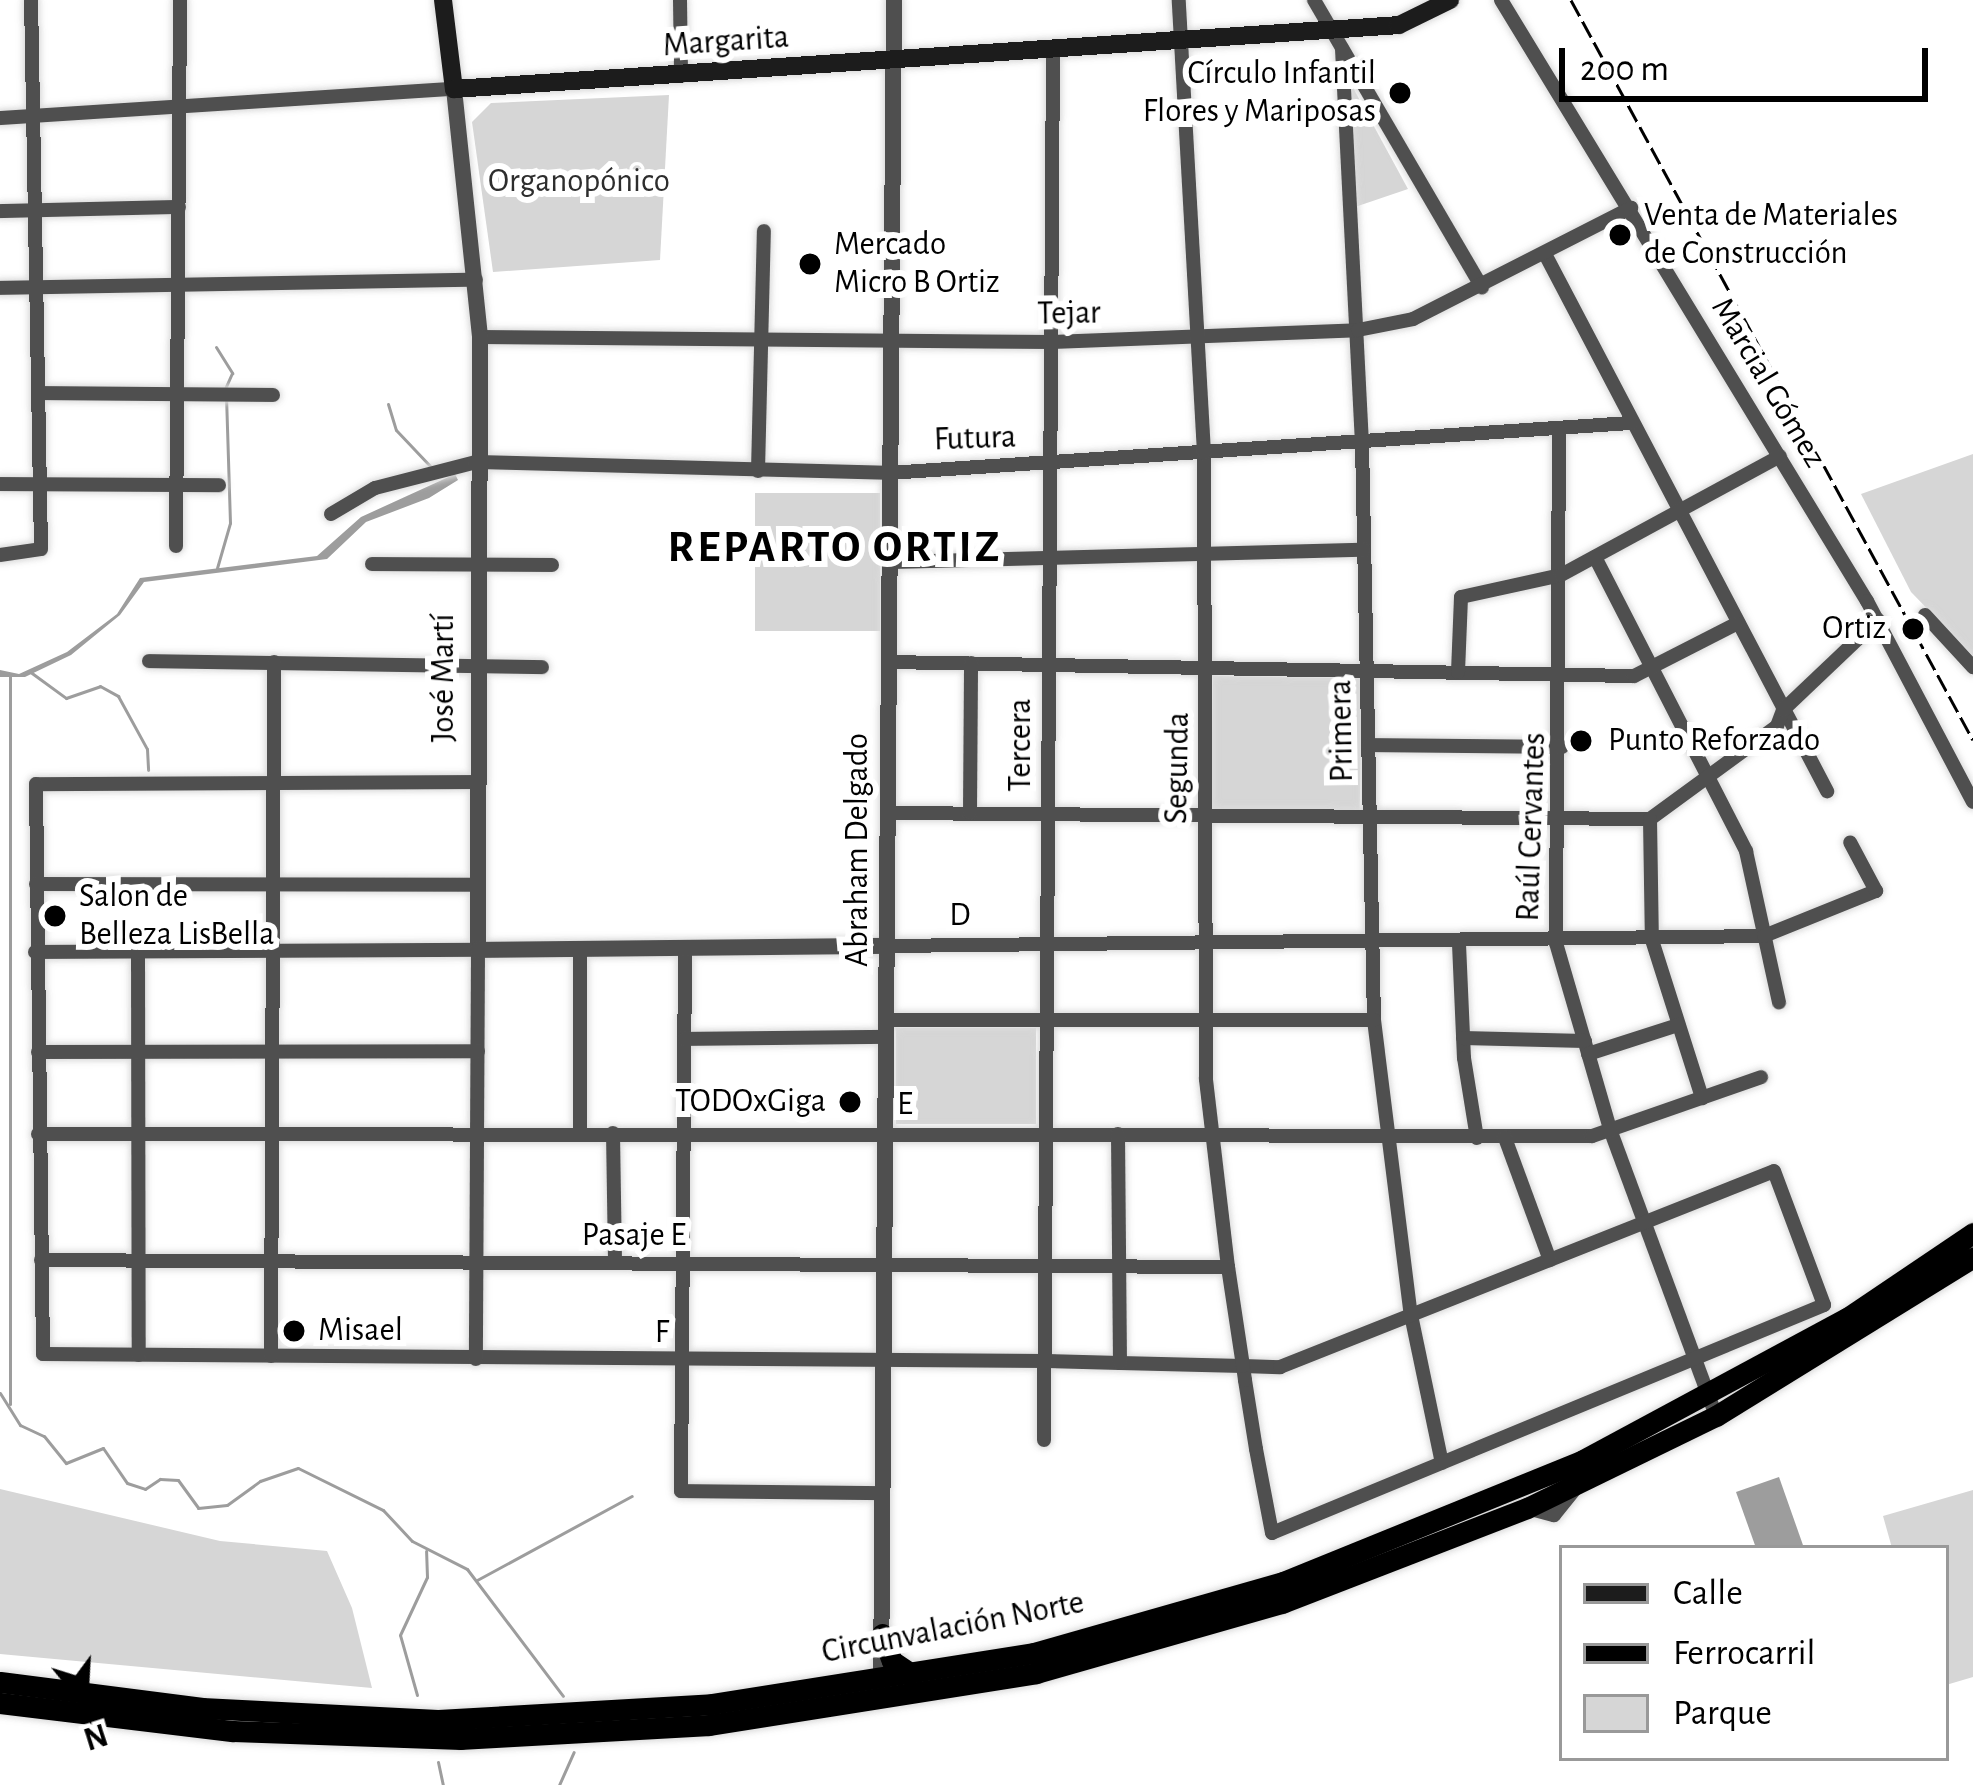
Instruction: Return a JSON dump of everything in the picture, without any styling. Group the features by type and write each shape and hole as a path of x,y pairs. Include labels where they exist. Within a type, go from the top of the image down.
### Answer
{"highway":[{"name":"Circunvalación Norte","path":"0,1682 202,1708 438,1720 712,1704 1036,1673 1282,1603 1518,1500 1583,1460 1713,1406 1973,1233"},
{"name":"Circunvalación Norte","path":"0,1703 233,1731 440,1740 610,1734 881,1689 910,1673 1034,1653 1283,1582 1580,1483 1973,1257"},
{"path":"882,1634 892,1660 910,1673"}],"main road":[{"name":"José Martí","path":"443,0 454,89"},
{"name":"Margarita","path":"454,89 1332,30 1411,22 1450,0"}],"street":[{"path":"0,555 41,549 40,211 31,0"},
{"path":"176,546 180,0"},
{"path":"680,0 680,76"},
{"name":"Abraham Delgado","path":"881,1689 894,0"},
{"name":"Segunda","path":"1179,0 1202,338 1208,668 1203,1019 1228,1267 1272,1533 1442,1463"},
{"name":"Primera","path":"1314,0 1342,50 1362,443 1374,1021 1412,1315 1442,1463"},
{"name":"Marcial Gómez","path":"1502,0 1878,620 1973,802"},
{"name":"Tercera","path":"1044,1440 1053,50"},
{"path":"1342,50 1482,287"},
{"name":"Margarita","path":"0,118 454,89"},
{"name":"José Martí","path":"454,89 480,338 474,666 476,1359"},
{"path":"0,211 179,207"},
{"name":"Tejar","path":"480,338 1052,341 1358,331 1412,319 1631,208"},
{"path":"758,471 764,231"},
{"path":"1545,254 1827,791"},
{"path":"0,288 476,280"},
{"path":"40,393 273,395"},
{"name":"Futura","path":"331,514 375,488 476,462 889,473 1631,423"},
{"name":"Raúl Cervantes","path":"1559,430 1563,675 1556,943 1611,1132 1713,1406"},
{"path":"1458,672 1461,597 1561,575 1780,456"},
{"path":"0,484 219,485"},
{"path":"890,562 1049,563 1364,550"},
{"path":"1595,556 1746,851 1779,1002"},
{"path":"372,564 551,565"},
{"path":"1924,615 1973,667"},
{"path":"888,813 1650,819 1777,726 1783,710 1878,620"},
{"path":"889,662 1634,676 1736,624"},
{"path":"149,661 542,667"},
{"path":"271,1356 274,662"},
{"path":"970,814 971,663"},
{"path":"1369,745 1562,748"},
{"path":"41,1260 36,784 474,782"},
{"path":"1650,819 1652,940 1702,1098"},
{"name":"D","path":"35,952 1460,944 1764,936 1876,891 1850,842"},
{"path":"36,884 476,885"},
{"path":"1460,944 1463,1038 1477,1138"},
{"path":"580,948 580,1133"},
{"path":"685,948 681,1491 883,1492"},
{"path":"138,952 139,1354"},
{"path":"684,1039 1046,1019 1374,1021"},
{"path":"1463,1038 1587,1047 1678,1025"},
{"path":"38,1052 478,1051"},
{"name":"E","path":"38,1134 885,1132 1505,1138 1611,1132 1761,1077"},
{"path":"613,1133 615,1263"},
{"path":"1118,1134 1120,1363"},
{"path":"1505,1138 1550,1260"},
{"name":"F","path":"41,1260 43,1354 1046,1361 1244,1373 1280,1367 1774,1171 1824,1305 1696,1359"},
{"name":"Pasaje E","path":"41,1260 1228,1267"},
{"path":"1442,1463 1696,1359"},
{"path":"1580,1483 1583,1460"}],"green space":[{"path":"1351,84 1408,189 1355,207"},
{"name":"Organopónico","path":"669,95 660,260 493,272 472,122 491,103"},
{"path":"1973,454 1973,656 1911,592 1861,494"},
{"path":"755,493 880,493 880,631 755,631"},
{"path":"1213,676 1362,679 1360,812 1211,809"},
{"path":"896,1028 1036,1028 1036,1124 896,1124"},
{"path":"0,1489 220,1541 327,1551 352,1608 372,1688 0,1654"},
{"path":"1973,1490 1973,1677 1949,1684 1949,1545 1891,1545 1883,1516"}],"shaded area":[{"path":"455,474 458,480 429,498 366,522 327,559 144,582 120,615 71,655 25,677 0,677 0,670 19,674 67,652 117,614 140,578 317,556 361,517"},
{"path":"1779,1477 1803,1545 1755,1545 1736,1492"}],"waterway":[{"path":"216,347 232,373 225,389"},
{"path":"217,568 230,523 226,398"},
{"path":"388,404 396,430 431,467"},
{"path":"29,671 66,698 100,686 118,696 147,749 148,770"},
{"path":"10,675 10,1404"},
{"path":"0,1393 20,1425 44,1436 66,1463 103,1448 127,1483 145,1489 160,1479 178,1480 198,1508 227,1505 260,1481 298,1468 383,1510 412,1541 467,1569 563,1696"},
{"path":"477,1580 632,1496"},
{"path":"417,1695 400,1635 427,1577 426,1551"},
{"path":"559,1785 574,1752"},
{"path":"438,1762 443,1785"}],"railway":[{"path":"1571,0 1973,740"}],"place":[{"name":"Círculo Infantil Flores y Mariposas","path":"1400,93"},
{"name":"Venta de Materiales de Construcción","path":"1620,235"},
{"name":"Mercado Micro B Ortiz","path":"810,264"},
{"name":"Ortiz","path":"1913,629"},
{"name":"Punto Reforzado","path":"1581,741"},
{"name":"Salon de Belleza LisBella","path":"55,916"},
{"name":"TODOxGiga","path":"850,1102"},
{"name":"Misael","path":"294,1331"}],"district":[{"name":"REPARTO ORTIZ","path":"835,548"}]}
